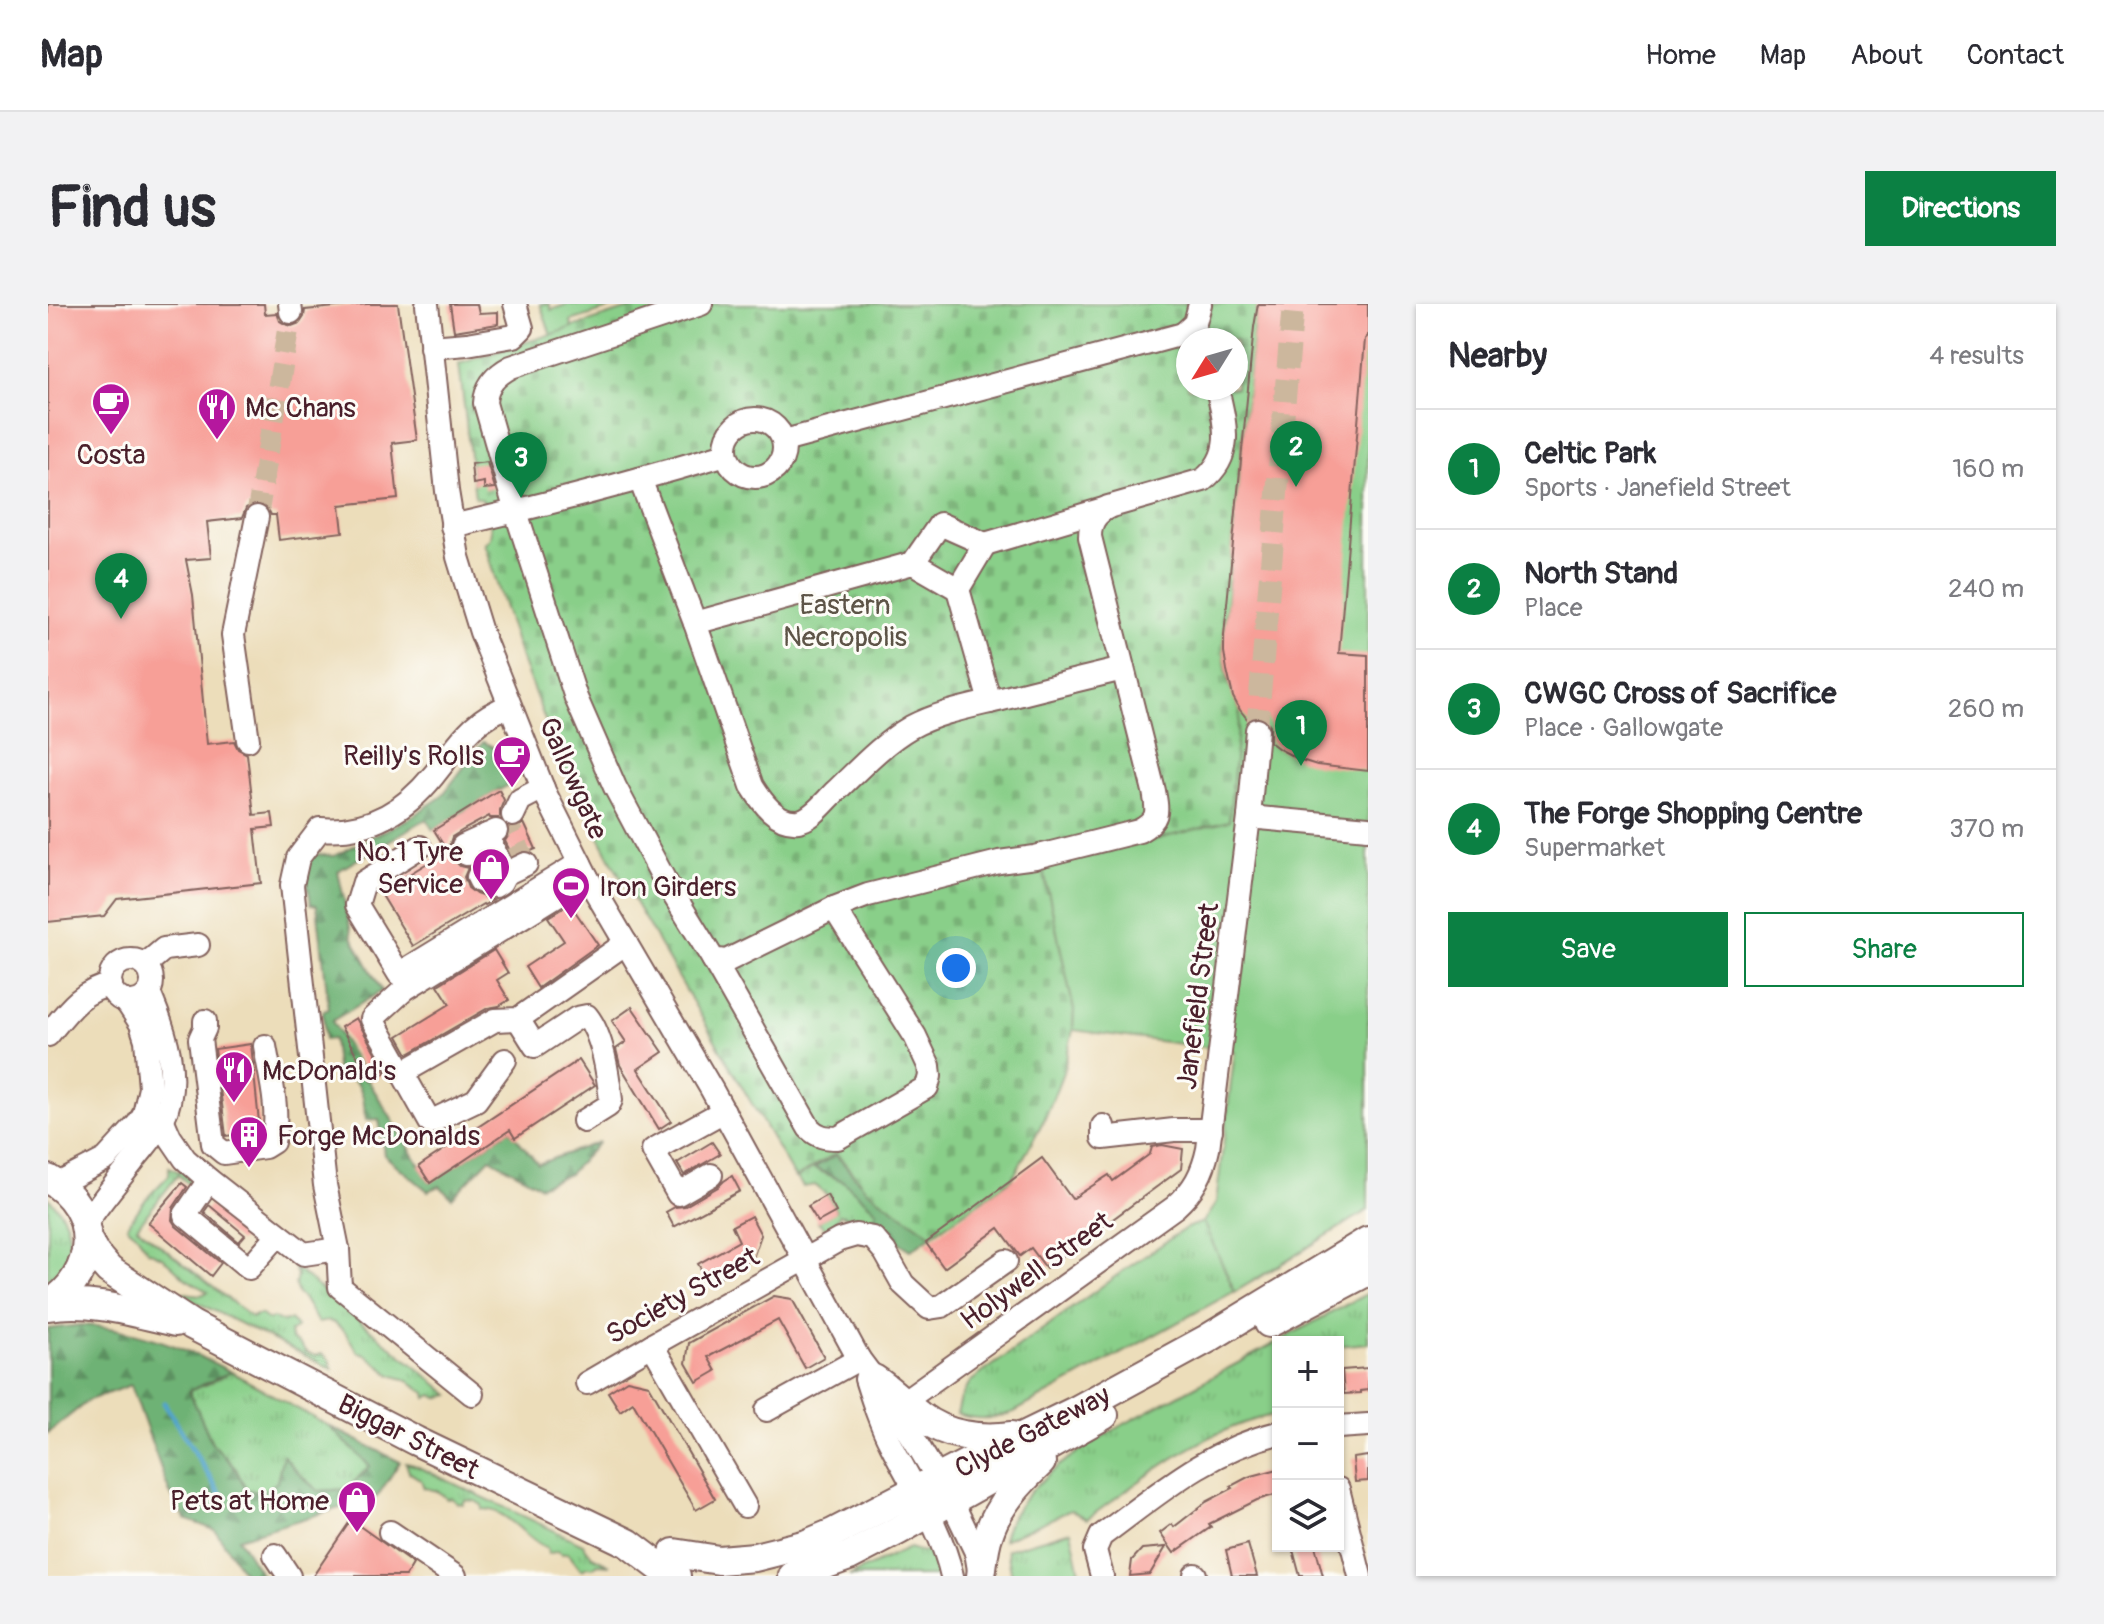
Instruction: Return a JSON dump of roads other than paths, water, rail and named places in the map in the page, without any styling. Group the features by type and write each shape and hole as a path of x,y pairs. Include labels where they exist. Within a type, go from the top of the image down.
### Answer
{"main road":[{"name":"Biggar Street","path":"53,1182 72,1198 101,1262 192,1325 416,1441 628,1543 675,1564 729,1576"},
{"path":"48,1306 70,1289 83,1265 86,1232"},
{"name":"Clyde Gateway","path":"793,1576 849,1556 1027,1434 1207,1339 1368,1241"},
{"name":"Clyde Gateway","path":"675,1564 705,1559 733,1560 783,1551 934,1496 1071,1435 1368,1271"},
{"name":"Biggar Street","path":"48,1306 70,1303 107,1307 192,1325"},
{"path":"867,1369 930,1423 959,1434 983,1438 1027,1434"},
{"path":"980,1576 988,1534 1005,1502 1025,1478 1071,1435"}],"street":[{"name":"Gallowgate","path":"427,304 447,491 458,557 472,607 509,706 543,788 584,870 724,1111 867,1369 904,1422 934,1496 952,1576"},
{"path":"431,347 514,336 522,328 515,304"},
{"path":"701,304 511,367 487,388 485,403 516,512 576,698 615,787 664,879 809,1128 825,1138 838,1138 927,1087 930,1076 929,1066 915,1036 834,908"},
{"path":"1193,328 1200,304"},
{"path":"784,441 1176,341"},
{"path":"695,623 913,563 940,524 985,544 1203,480 1219,465 1225,445 1220,400"},
{"path":"764,420 780,432 784,441 785,450 777,468 762,477 752,477 735,470 726,454 729,434 744,421 764,420"},
{"path":"452,526 516,512 726,454"},
{"path":"640,479 752,786 766,806 786,819 804,820 881,750 909,728 924,721 1123,669"},
{"path":"713,959 726,961 834,908 868,895 1139,831 1151,824 1157,807 1090,537 1093,519 1108,507"},
{"path":"248,740 233,635 257,517"},
{"path":"958,589 985,544"},
{"path":"913,563 958,589 990,702"},
{"path":"472,1394 340,1287 338,1249 325,1185 293,893 295,867 301,852 320,829 348,830 381,819 419,791 470,728 494,711 509,706"},
{"name":"Janefield Street","path":"1198,1181 1205,1165 1211,1130 1257,730"},
{"path":"513,815 520,800 543,788"},
{"path":"1249,817 1368,828"},
{"path":"467,854 463,846 491,833 505,874"},
{"path":"420,847 364,882 357,905 399,974 545,885 584,870"},
{"path":"478,877 480,881 495,886 524,860 545,885"},
{"path":"505,1060 476,1100 430,1122 372,1019 405,989 584,870"},
{"path":"402,1073 495,1020 518,1019 626,943"},
{"path":"145,965 164,949 198,945"},
{"path":"53,1182 106,1159 144,1114 150,1088 146,1040 141,1024 118,993 112,974 119,965 129,961 145,965 152,981 149,993 165,1032 170,1096 163,1121 100,1203 86,1232"},
{"path":"48,1035 84,995 99,987 139,1001 149,993"},
{"path":"518,1019 535,1046 577,1018 587,1016 594,1024 611,1100 608,1106 584,1121"},
{"path":"205,1021 200,1039 213,1144 224,1153 265,1147 273,1142 275,1112 265,1046"},
{"path":"711,1175 678,1194 653,1150 724,1111"},
{"path":"163,1121 185,1159 278,1235 304,1254 338,1249"},
{"path":"1103,1126 1103,1138 1174,1130 1211,1130"},
{"path":"135,1159 160,1155 185,1159"},
{"path":"209,1180 185,1215 249,1268 278,1235"},
{"name":"Holywell Street","path":"903,1402 1175,1207 1198,1181"},
{"name":"Society Street","path":"587,1383 844,1238 856,1235 873,1238 885,1252 903,1284 929,1308 942,1306 1006,1261"},
{"path":"652,1345 716,1439 745,1506"},
{"path":"767,1410 867,1369"},
{"path":"1344,1427 1368,1425"},
{"path":"1102,1576 1095,1550 1101,1536 1212,1457 1272,1435"},
{"name":"Gallowgate","path":"934,1496 976,1552 980,1576"},
{"path":"1344,1513 1360,1576"},
{"path":"390,1532 455,1576"},
{"path":"275,1555 289,1576"}],"waterway":[{"path":"164,1403 221,1495"}],"tunnel":[{"path":"1257,730 1293,304"},
{"path":"257,517 291,312"},
{"path":"513,815 508,825 522,856"}],"place":[{"name":"Costa","path":"111,436"},
{"name":"Mc Chans","path":"217,441"},
{"name":"North Stand","path":"1296,487"},
{"name":"CWGC Cross of Sacrifice","path":"521,498"},
{"name":"The Forge Shopping Centre","path":"121,619"},
{"name":"Celtic Park","path":"1301,766"},
{"name":"Reilly's Rolls","path":"512,789"},
{"name":"No.1 Tyre Service","path":"491,901"},
{"name":"Iron Girders","path":"571,920"},
{"name":"McDonald's","path":"234,1104"},
{"name":"Forge McDonalds","path":"249,1169"},
{"name":"Pets at Home","path":"357,1534"}],"park label":[{"name":"Eastern Necropolis","path":"845,620"}]}
